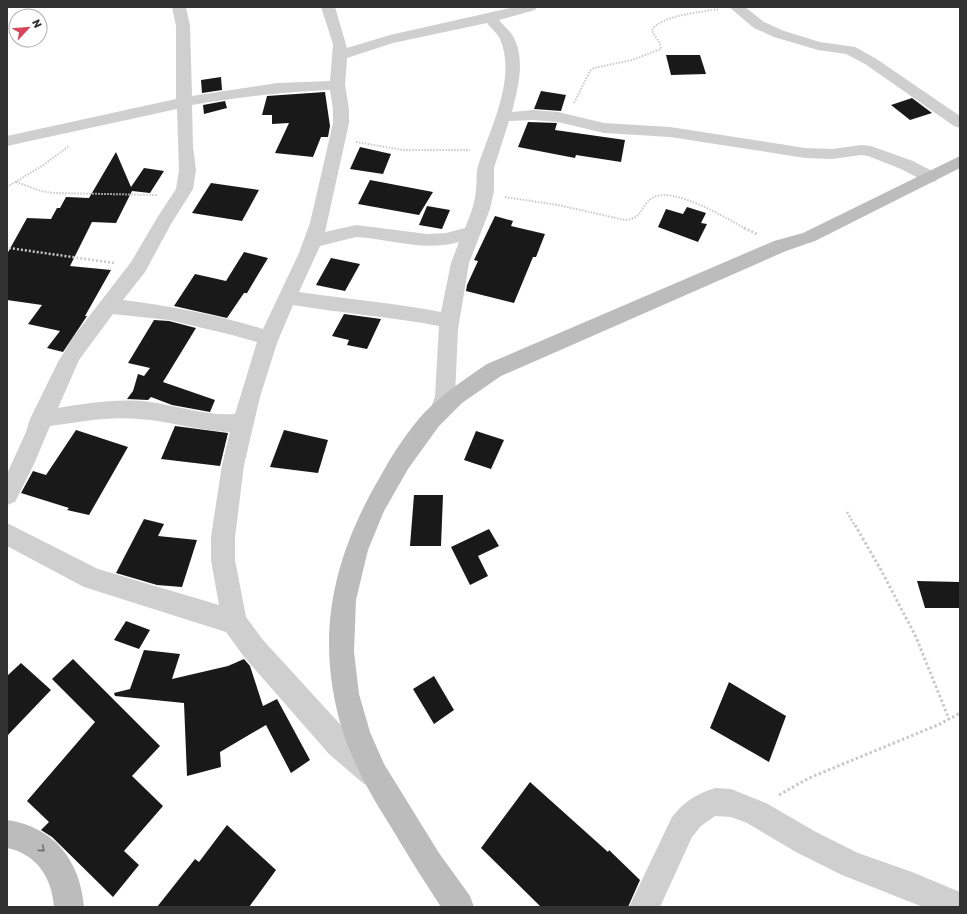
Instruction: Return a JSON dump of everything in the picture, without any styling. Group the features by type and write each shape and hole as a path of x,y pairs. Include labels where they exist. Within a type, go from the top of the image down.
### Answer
{"main road":[{"path":"459,907 429,863 374,774 358,733 346,694 341,652 344,600 356,550 375,506 400,462 431,420 455,397 494,370 780,246 809,237 960,161"},
{"path":"7,834 23,837 29,840 40,847 54,861 64,881 69,907"}],"street":[{"path":"7,495 22,468 41,419 75,350 138,266 163,221 181,196 186,184 187,165 185,147 183,26 179,7"},
{"path":"328,7 340,44 337,85 341,110 341,124 318,223 312,242 269,338 257,372 234,465 223,537 223,560 234,622 254,649 339,744 374,774"},
{"path":"340,56 393,38 490,18 530,7"},
{"path":"737,7 754,21 779,34 818,46 856,53 960,123"},
{"path":"441,411 445,396 450,321 460,263 481,209 486,168 503,117 513,77 511,50 506,37 490,18"},
{"path":"7,141 184,102 228,94 337,85"},
{"path":"503,117 533,115 565,118 604,128 670,132 805,153 832,154 850,150 866,150 907,165 930,177"},
{"path":"312,242 344,232 356,231 372,232 420,240 448,239 472,232"},
{"path":"287,297 343,306 396,311 450,321"},
{"path":"109,306 169,313 232,327 269,338"},
{"path":"41,419 122,410 150,411 210,423 244,423"},
{"path":"7,534 93,579 234,622"},
{"path":"644,907 682,827 691,816 702,807 715,802 731,803 756,813 806,842 852,865 912,887 959,907"}],"path":[{"path":"565,118 585,84 590,71 601,66 617,64 647,55 661,49 661,44 652,28 655,25 668,19 698,12 737,7"},
{"path":"7,187 64,151 70,145 72,140 71,127"},
{"path":"337,143 360,142 416,151 456,149 491,150"},
{"path":"16,182 36,190 53,193 181,196"},
{"path":"484,194 588,211 625,220 637,218 642,213 647,201 657,195 666,195 682,198 734,221 780,246"},
{"path":"9,248 138,266"},
{"path":"847,512 881,570 916,637 949,719"},
{"path":"756,813 789,788 809,778 933,727 960,713"}],"building":[{"path":"666,55 700,55 706,74 671,75"},
{"path":"221,77 222,90 202,93 201,80"},
{"path":"541,91 566,95 561,111 534,109"},
{"path":"325,92 330,126 328,137 321,137 313,157 275,153 289,123 272,124 272,115 262,115 267,96"},
{"path":"912,98 932,113 910,120 891,105"},
{"path":"225,101 227,108 204,114 203,105"},
{"path":"528,122 557,123 555,130 625,140 621,162 576,155 575,158 518,147"},
{"path":"360,147 391,154 383,174 350,169"},
{"path":"116,152 131,187 144,168 164,171 150,193 132,191 116,223 92,222 70,266 111,270 85,316 87,316 63,352 47,348 60,331 28,324 42,305 7,300 7,254 27,218 51,219 57,208 60,208 66,197 89,198"},
{"path":"370,180 433,192 419,215 358,204"},
{"path":"211,183 259,190 242,221 192,213"},
{"path":"427,206 450,210 442,229 419,225"},
{"path":"687,207 706,213 701,223 707,224 698,242 658,227 666,209 683,214"},
{"path":"495,216 513,221 511,226 545,234 536,257 533,257 514,303 466,291 467,285 478,261 474,260"},
{"path":"244,252 268,258 247,293 244,293 227,318 174,306 195,274 226,281"},
{"path":"331,258 360,264 345,291 316,285"},
{"path":"344,314 381,319 367,349 347,345 349,340 332,336"},
{"path":"154,320 169,321 196,328 163,382 215,400 210,412 172,405 151,397 148,400 127,399 133,391 138,374 144,376 150,368 128,363"},
{"path":"175,426 228,433 220,466 161,459"},
{"path":"76,430 128,447 89,515 67,510 69,508 21,493 33,471 46,475"},
{"path":"284,430 328,440 318,473 270,467"},
{"path":"476,431 504,440 491,469 464,460"},
{"path":"414,495 443,495 441,546 410,546"},
{"path":"144,519 164,524 158,536 197,540 182,587 157,585 116,573"},
{"path":"489,529 499,546 478,556 488,576 470,585 451,547"},
{"path":"917,581 960,582 960,608 925,608"},
{"path":"126,621 150,630 139,649 114,640"},
{"path":"144,650 180,654 172,679 228,666 244,659 250,666 263,706 277,699 310,760 291,773 266,725 220,752 221,767 187,776 184,703 115,696 114,693 130,689"},
{"path":"73,659 160,746 132,776 163,806 124,851 139,865 113,897 52,837 41,830 49,822 27,801 95,722 52,679"},
{"path":"21,663 51,690 7,736 7,676"},
{"path":"434,676 454,710 434,724 413,689"},
{"path":"729,682 786,716 769,762 710,728"},
{"path":"530,782 608,852 609,850 640,880 628,907 541,907 481,848"},
{"path":"227,825 276,870 249,907 157,907 195,859 199,862"}]}
